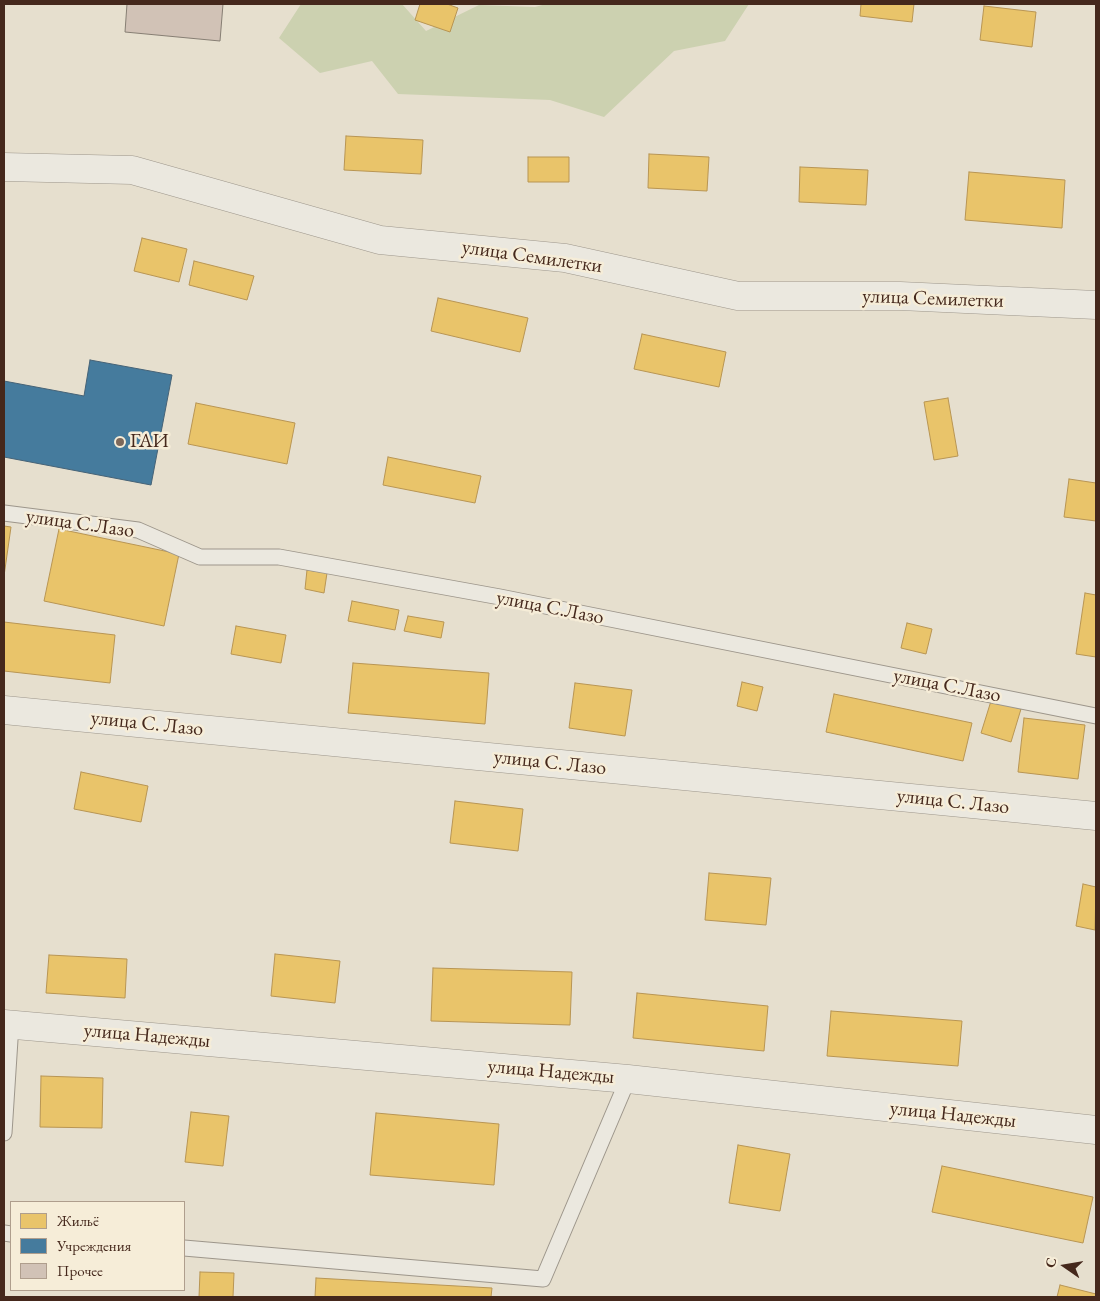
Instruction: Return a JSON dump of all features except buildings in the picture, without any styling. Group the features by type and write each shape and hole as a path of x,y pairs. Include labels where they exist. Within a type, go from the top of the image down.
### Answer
{"street":[{"name":"улица Семилетки","path":"4,167 132,170 380,240 565,258 738,296 900,296 1096,305"},
{"name":"улица С. Лазо","path":"4,710 1096,816"},
{"name":"улица Надежды","path":"8,1024 628,1079 1096,1130"}],"lane":[{"name":"улица С.Лазо","path":"4,514 138,530 200,557 280,557 509,599 1096,716"},
{"path":"4,1133 8,1024"},
{"path":"185,1248 543,1279 628,1079"}],"green space":[{"path":"301,4 402,4 426,31 479,5 535,7 546,4 749,4 725,41 674,51 604,117 550,100 398,94 372,61 320,73 279,38"}],"place":[{"name":"ГАИ","path":"120,442"}]}
